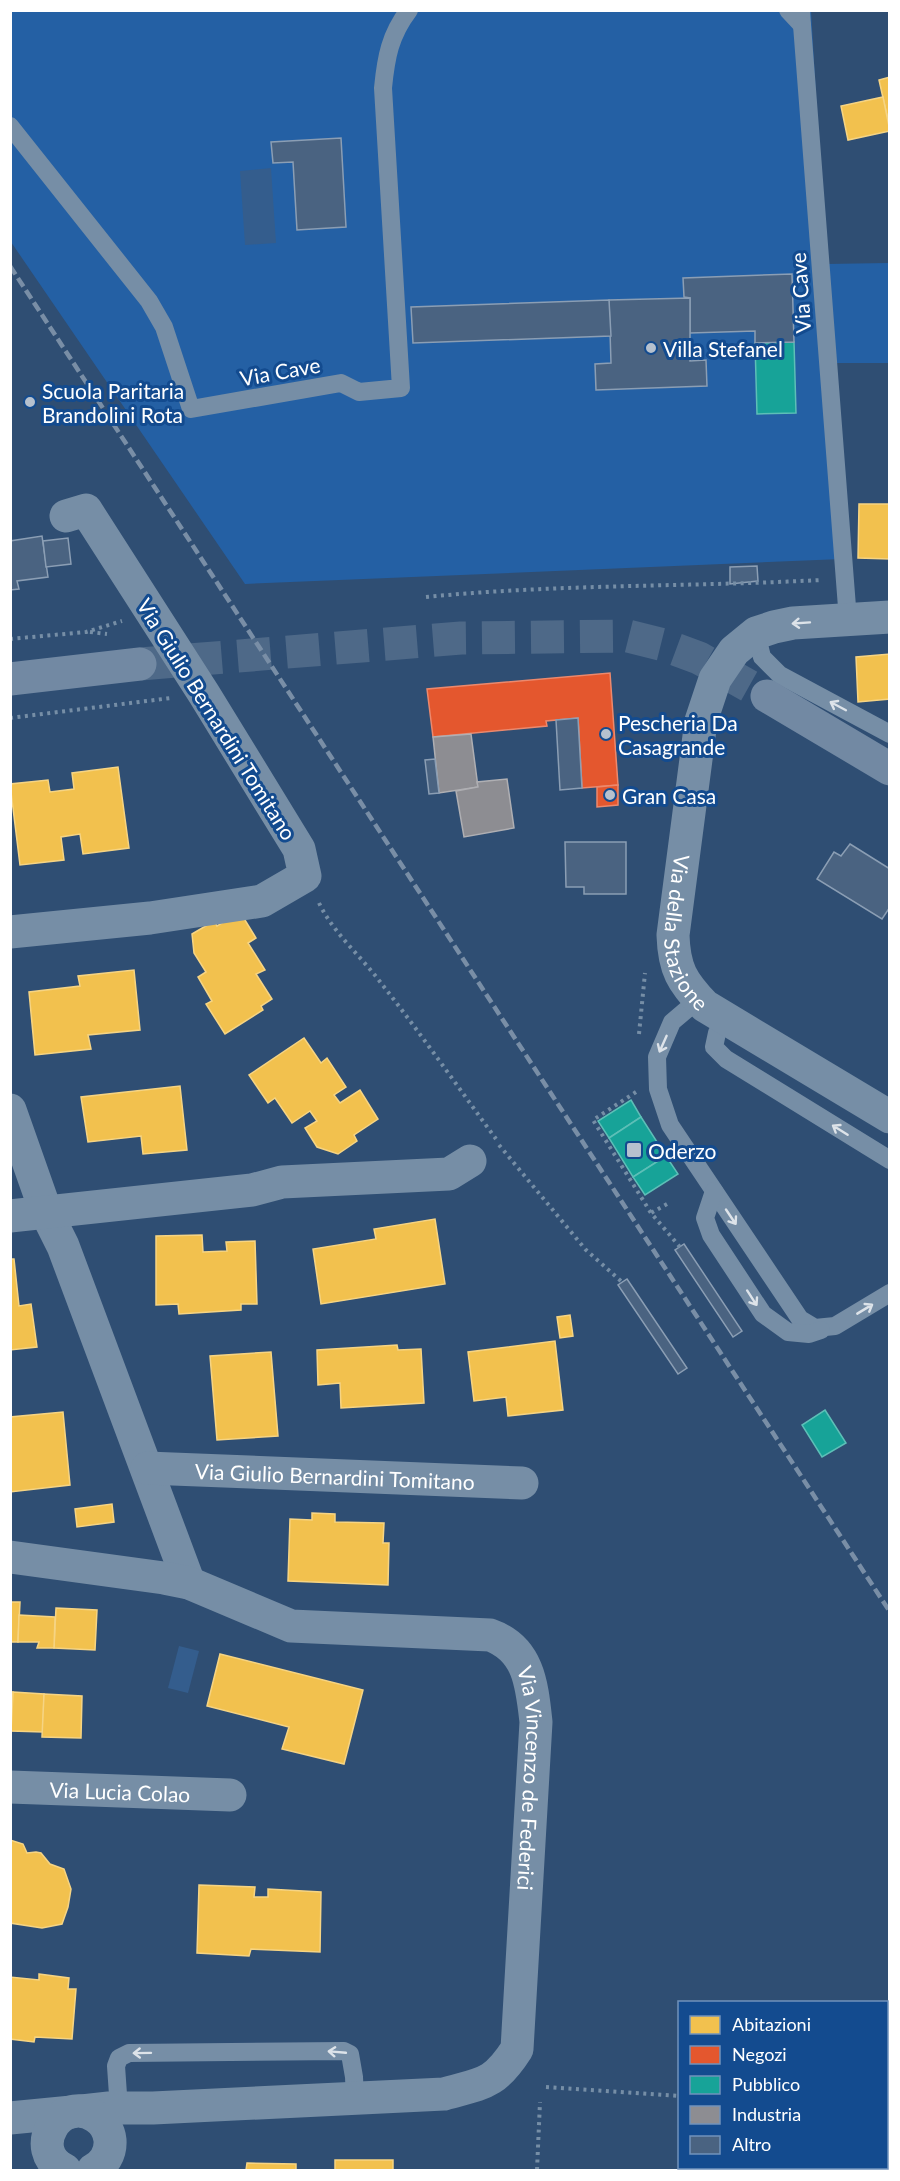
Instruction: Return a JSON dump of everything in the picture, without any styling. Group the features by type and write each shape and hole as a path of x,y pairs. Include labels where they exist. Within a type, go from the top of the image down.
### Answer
{"main road":[{"path":"10,680 140,664"},
{"path":"767,696 890,769"}],"street":[{"name":"Via Giulio Bernardini Tomitano","path":"66,516 86,510 204,694 299,849 305,876"},
{"path":"756,633 793,623 890,617"},
{"name":"Via della Stazione","path":"756,633 734,651 715,679 701,721 673,935 673,957 678,973 705,1006 890,1117"},
{"path":"10,932 150,918 262,901 305,876"},
{"path":"10,1110 46,1212 63,1246 189,1583"},
{"path":"10,1216 252,1190 282,1182 449,1174 470,1161"},
{"name":"Via Giulio Bernardini Tomitano","path":"147,1468 522,1483"},
{"name":"Via Vincenzo de Federici","path":"10,1557 189,1583 291,1626 490,1635 504,1641 518,1654 526,1669 532,1689 536,1722 517,2049 504,2069 490,2080 444,2094 153,2108 114,2123"},
{"name":"Via Lucia Colao","path":"10,1787 230,1795"},
{"path":"10,2118 77,2111 92,2114 107,2128 114,2123"},
{"path":"59,2165 47,2141 49,2131 55,2122 77,2111"},
{"path":"93,2170 106,2158 110,2149 114,2123"},
{"path":"10,2126 31,2136 59,2165"}],"lane":[{"name":"Via Cave","path":"10,126 148,301 164,327 191,409 341,383 360,392 401,388 383,88 386,55 402,20 410,10"},
{"name":"Via Cave","path":"788,10 802,18 848,620"},
{"path":"756,633 762,657 780,675 890,734"},
{"path":"699,999 672,1022 657,1057 658,1089 670,1125 800,1319 815,1328 835,1326"},
{"path":"727,1019 717,1033 714,1047 726,1059 890,1160"},
{"path":"714,1191 705,1218 711,1235 763,1314 788,1332 809,1334 835,1326 890,1293"},
{"path":"114,2123 116,2066 119,2058 129,2053 344,2051 350,2054 355,2099"}],"path":[{"path":"426,597 496,590 720,585 845,579"},
{"path":"10,639 86,632 151,613"},
{"path":"10,718 204,694"},
{"path":"305,876 328,921 370,969 408,1018 499,1145 586,1250 622,1282"},
{"path":"641,1089 593,1120 651,1213 680,1246"},
{"path":"470,1161 499,1145"},
{"path":"651,1213 667,1204"},
{"path":"546,2086 678,2096"},
{"path":"537,2170 540,2102"}],"shaded area":[{"path":"10,11 811,11 826,264 889,263 889,363 833,363 842,559 245,584 11,242"},
{"path":"271,168 276,243 245,245 240,171"},
{"path":"179,1646 199,1651 188,1693 168,1688"}],"building: Abitazioni":[{"path":"890,77 890,129 879,80"},
{"path":"883,97 890,131 848,140 841,106"},
{"path":"859,504 890,504 890,559 858,558"},
{"path":"890,654 890,699 858,702 856,657"},
{"path":"118,767 129,848 83,854 80,834 61,837 64,860 20,865 10,784 48,780 50,792 74,789 72,773"},
{"path":"240,912 256,938 248,943 265,970 256,974 272,999 261,1006 263,1010 225,1034 206,1004 212,1001 198,977 206,972 194,953 192,934 214,921 217,926"},
{"path":"134,970 140,1030 88,1035 91,1049 35,1055 29,992 80,986 78,976"},
{"path":"304,1038 321,1063 327,1058 346,1087 334,1095 340,1103 360,1090 378,1119 354,1135 357,1141 338,1154 317,1147 305,1128 317,1121 310,1111 292,1123 275,1098 268,1103 249,1075"},
{"path":"180,1086 187,1150 143,1154 141,1136 88,1142 81,1097"},
{"path":"435,1219 445,1284 321,1304 313,1249 376,1239 374,1229"},
{"path":"202,1235 203,1252 227,1251 226,1242 255,1241 257,1304 241,1304 241,1310 179,1314 178,1304 156,1305 156,1236"},
{"path":"10,1259 14,1259 19,1306 31,1304 37,1347 10,1350"},
{"path":"570,1315 573,1336 560,1338 557,1317"},
{"path":"555,1341 563,1410 508,1416 506,1397 474,1401 468,1352"},
{"path":"397,1345 398,1350 421,1349 424,1403 341,1408 340,1383 318,1385 317,1350"},
{"path":"271,1352 278,1436 217,1440 210,1356"},
{"path":"63,1412 70,1485 10,1492 10,1417"},
{"path":"112,1504 114,1522 77,1527 75,1509"},
{"path":"312,1513 335,1514 335,1522 384,1523 383,1543 389,1543 388,1585 288,1581 290,1519 312,1520"},
{"path":"10,1602 20,1602 18,1642 10,1642"},
{"path":"56,1608 97,1610 95,1650 54,1648"},
{"path":"19,1615 55,1617 54,1648 37,1648 39,1642 18,1642"},
{"path":"220,1654 363,1690 344,1764 282,1749 289,1727 207,1706"},
{"path":"10,1692 13,1692 11,1736 10,1735"},
{"path":"13,1692 44,1694 43,1732 11,1731"},
{"path":"44,1694 82,1696 81,1738 42,1737"},
{"path":"10,1840 23,1844 27,1853 41,1853 50,1864 64,1869 71,1889 62,1924 42,1928 10,1923"},
{"path":"199,1885 255,1887 254,1897 268,1897 268,1889 321,1892 320,1952 251,1949 249,1956 197,1953"},
{"path":"39,1974 69,1978 68,1989 76,1989 72,2039 35,2037 34,2042 10,2039 10,1977 39,1980"},
{"path":"335,2160 393,2160 393,2170 335,2170"},
{"path":"247,2163 296,2164 296,2170 246,2170"}],"building: Negozi":[{"path":"610,673 618,785 582,788 578,718 546,721 547,726 433,737 427,689"},
{"path":"618,785 618,805 597,807 597,787"}],"building: Pubblico":[{"path":"794,342 796,413 757,414 755,343"},
{"path":"631,1100 641,1117 609,1138 598,1121"},
{"path":"641,1117 666,1156 633,1177 609,1138"},
{"path":"666,1156 678,1174 645,1195 633,1177"},
{"path":"825,1410 846,1443 822,1457 802,1425"}],"building: Industria":[{"path":"471,734 478,787 439,793 433,737"},
{"path":"507,779 514,828 464,837 456,791 478,787 477,782"}],"building: Altro":[{"path":"341,138 346,227 297,230 293,162 273,163 271,142"},
{"path":"792,274 794,342 755,343 755,331 690,333 690,298 684,297 683,278"},
{"name":"Villa Stefanel","path":"690,298 690,361 706,360 707,386 596,390 595,364 611,363 609,300"},
{"path":"609,300 611,336 413,343 411,307"},
{"path":"42,536 48,577 17,581 19,589 10,590 10,541"},
{"path":"68,538 71,564 46,567 43,541"},
{"path":"757,566 758,581 730,584 730,567"},
{"path":"578,718 582,788 560,790 556,720"},
{"path":"435,759 439,793 429,794 425,760"},
{"path":"565,842 626,842 626,894 584,894 584,887 566,887"},
{"path":"850,844 890,869 890,907 882,919 817,879 834,852 841,856"},
{"path":"684,1244 742,1331 733,1337 675,1250"},
{"path":"627,1279 687,1368 678,1374 618,1285"}],"tunnel":[{"path":"140,664 461,638 628,636 664,645 699,658 767,696"}],"railway":[{"path":"10,266 890,1612"}],"place":[{"name":"Villa Stefanel","path":"651,348"},
{"name":"Scuola Paritaria Brandolini Rota","path":"30,402"},
{"name":"Pescheria Da Casagrande","path":"606,734"},
{"name":"Gran Casa","path":"610,795"},
{"name":"Oderzo","path":"634,1150"}]}
